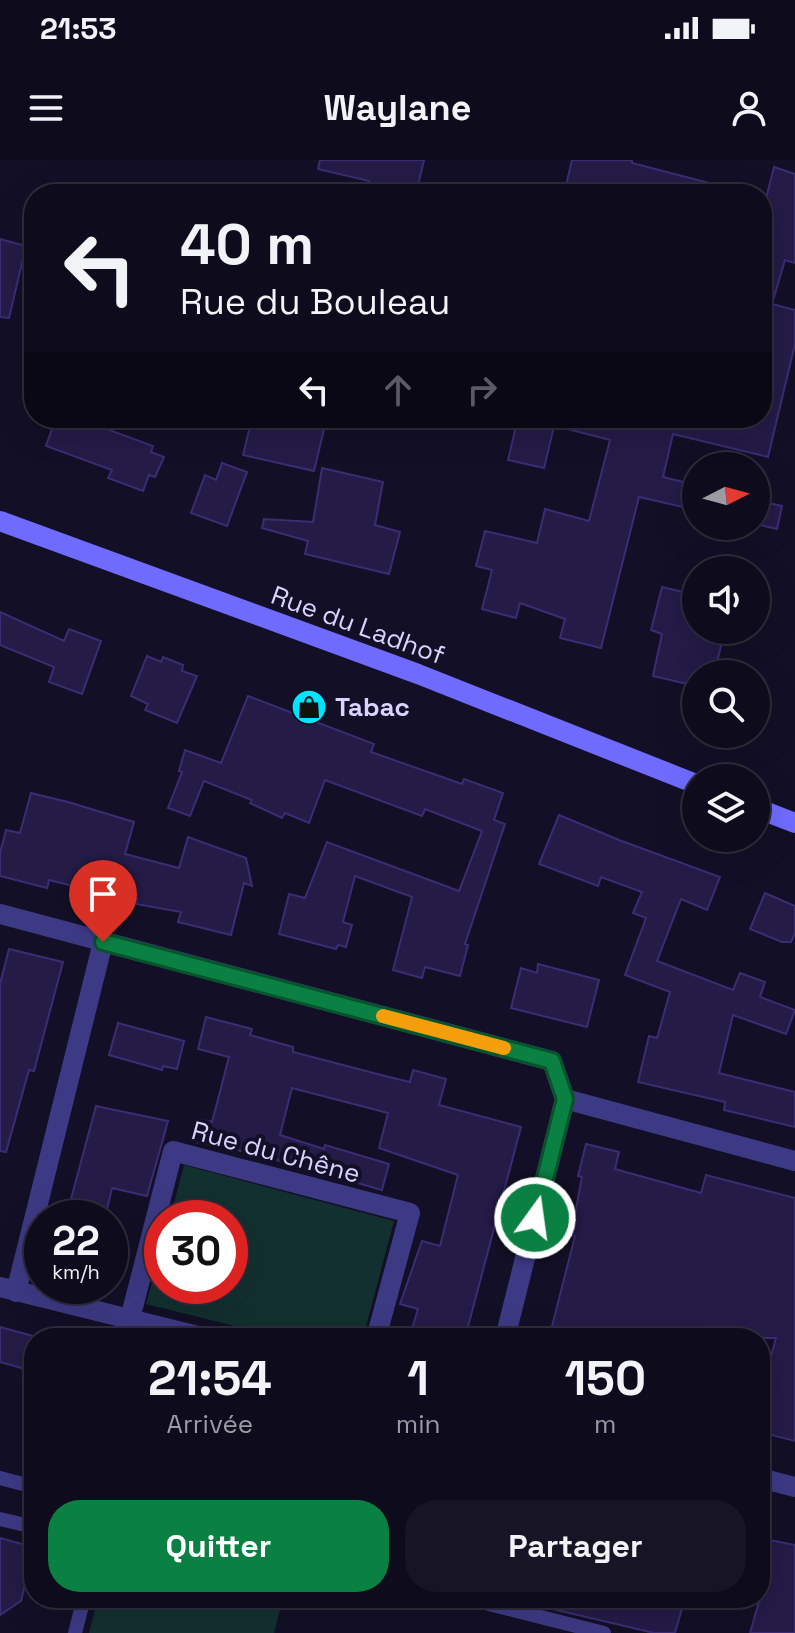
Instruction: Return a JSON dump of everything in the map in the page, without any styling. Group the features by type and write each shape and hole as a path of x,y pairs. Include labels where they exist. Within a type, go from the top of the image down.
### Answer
{"main road":[{"name":"Rue du Ladhof","path":"0,521 418,674 682,778"},
{"path":"770,813 795,823"}],"street":[{"path":"0,914 552,1061 565,1099 508,1328"},
{"path":"103,942 8,1290 157,1328"},
{"path":"565,1099 795,1161"},
{"name":"Rue du Chêne","path":"130,1319 173,1151 410,1213 379,1328"},
{"path":"770,1481 795,1487"}],"lane":[{"path":"0,1478 24,1484"},
{"path":"0,1519 24,1525"},
{"path":"75,1633 81,1608"},
{"path":"505,1608 604,1633"}],"green space":[{"path":"184,1165 394,1221 366,1328 243,1328 146,1304 248,1304 248,1200 175,1200"},
{"path":"95,1608 280,1608 274,1633 89,1633"}],"building":[{"path":"320,160 424,160 418,184 368,184 369,181 318,169"},
{"path":"572,160 632,160 632,163 713,184 566,184"},
{"path":"774,167 795,174 795,263 785,260 772,304"},
{"path":"0,239 24,245 24,254 9,318 0,317"},
{"path":"772,304 795,310 795,344 769,452 747,452 673,434 663,477 682,482 682,507 639,497 601,648 560,638 565,619 520,603 516,618 482,609 492,570 476,566 485,531 537,543 545,509 589,521 610,440 564,428 772,428"},
{"path":"52,428 104,428 153,446 151,452 164,457 155,477 149,475 143,491 108,478 112,470 46,446"},
{"path":"250,428 324,428 314,471 243,455"},
{"path":"516,428 554,428 544,468 508,460"},
{"path":"222,463 247,472 227,526 191,513 205,475 216,480"},
{"path":"322,468 383,482 375,525 400,532 389,574 305,554 308,541 262,528 264,519 313,522"},
{"path":"770,503 782,506 777,529 770,527"},
{"path":"662,587 682,592 682,644 722,644 718,660 682,660 682,683 653,676 662,634 651,630"},
{"path":"0,612 64,641 69,629 101,641 82,694 49,682 54,667 0,645"},
{"path":"147,656 161,662 163,657 183,665 182,671 197,676 177,723 145,710 148,704 131,696"},
{"path":"248,696 374,744 371,752 462,784 464,779 503,793 494,820 505,824 465,944 468,945 460,976 425,967 422,978 393,970 412,897 355,876 343,922 352,925 346,947 338,945 336,949 279,934 289,894 305,898 327,842 459,891 482,831 425,809 422,816 325,780 309,823 285,813 282,818 250,803 252,800 204,781 190,816 168,808 182,772 179,771 185,750 221,763"},
{"path":"31,793 134,822 125,854 179,868 188,837 246,858 252,886 244,883 231,935 178,922 181,912 136,904 137,898 116,892 94,887 93,891 49,880 47,888 0,876 0,853 6,830 20,833"},
{"path":"559,815 720,877 707,910 681,899 657,961 733,990 740,973 765,982 760,997 795,1010 786,1034 733,1015 719,1073 795,1092 795,1127 724,1110 725,1102 638,1082 649,1036 657,1038 670,992 625,975 646,918 633,913 642,892 601,877 598,886 539,864"},
{"path":"765,893 795,906 795,933 791,942 782,942 750,929"},
{"path":"9,949 63,962 34,1071 29,1070 6,1152 0,1151 0,984"},
{"path":"538,964 599,980 587,1027 511,1008 521,968 537,973"},
{"path":"206,1017 252,1029 250,1035 293,1047 293,1052 389,1077 410,1082 413,1070 446,1079 439,1105 521,1127 468,1328 412,1328 418,1309 400,1304 422,1241 440,1246 458,1175 379,1148 388,1113 292,1088 280,1135 389,1164 382,1190 252,1153 194,1142 200,1119 212,1122 229,1057 198,1049"},
{"path":"118,1023 184,1041 177,1069 163,1066 162,1070 109,1055"},
{"path":"96,1106 168,1121 147,1196 112,1188 109,1200 71,1200"},
{"path":"586,1144 619,1152 615,1169 701,1193 706,1175 795,1198 795,1441 770,1435 770,1359 776,1338 770,1338 770,1328 552,1328 575,1236 571,1235 582,1177 578,1176"},
{"path":"0,1327 24,1334 24,1369 0,1362"},
{"path":"0,1538 24,1544 24,1589 21,1601 0,1615"},
{"path":"770,1540 795,1545 795,1633 750,1633 757,1608 770,1608"},
{"path":"548,1608 682,1608 675,1633 654,1633"}],"slow traffic":[{"path":"383,1016 504,1048"}],"place":[{"name":"Tabac","path":"309,707"}],"route":[{"path":"103,942 552,1061 565,1099 535,1218"}]}
